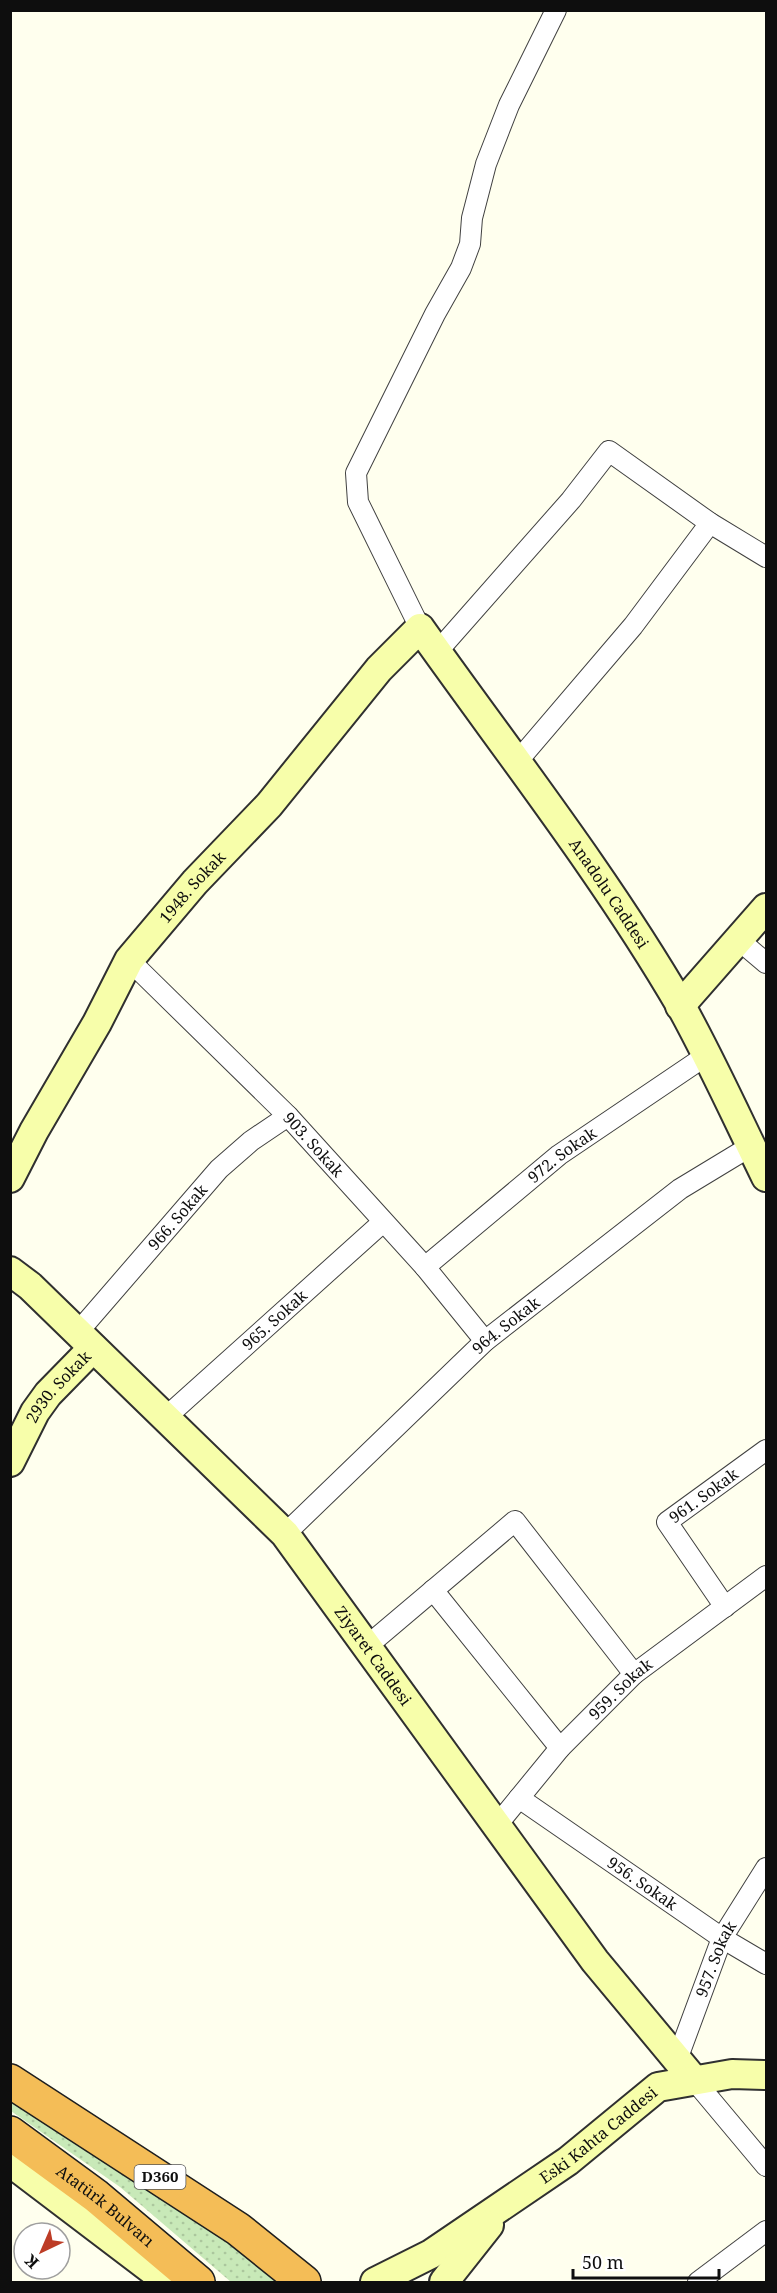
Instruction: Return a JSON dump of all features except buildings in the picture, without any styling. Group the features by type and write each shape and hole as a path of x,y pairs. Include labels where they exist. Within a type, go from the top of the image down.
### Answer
{"highway":[{"name":"D360","path":"10,2081 238,2229 304,2283"},
{"name":"Atatürk Bulvarı","path":"10,2133 96,2196 198,2283"}],"street":[{"path":"420,628 358,502 356,473 430,324 461,268 470,244 472,218 486,164 509,105 556,10"},
{"path":"437,652 571,500 609,451 710,523 766,557"},
{"path":"516,763 633,626 710,523"},
{"name":"Anadolu Caddesi","path":"420,628 602,882 680,1006 707,1055 766,1177"},
{"name":"1948. Sokak","path":"10,1178 34,1131 97,1023 129,960 195,882 269,805 379,669 420,628"},
{"path":"680,1006 740,941 766,908"},
{"path":"740,941 766,963"},
{"name":"903. Sokak","path":"129,960 288,1116 425,1267 484,1341"},
{"name":"972. Sokak","path":"425,1267 559,1155 707,1055"},
{"name":"966. Sokak","path":"85,1340 219,1169 251,1141 288,1116"},
{"name":"964. Sokak","path":"285,1534 484,1341 680,1189 751,1146"},
{"name":"965. Sokak","path":"165,1418 383,1222"},
{"name":"Ziyaret Caddesi","path":"10,1271 85,1340 285,1534 596,1961 686,2068"},
{"name":"2930. Sokak","path":"10,1462 35,1412 85,1340"},
{"name":"961. Sokak","path":"725,1607 667,1522 766,1450"},
{"path":"366,1647 515,1521 634,1674"},
{"name":"959. Sokak","path":"497,1825 560,1748 634,1674 766,1576"},
{"path":"433,1590 560,1748"},
{"name":"956. Sokak","path":"519,1798 722,1938 766,1964"},
{"name":"957. Sokak","path":"686,2068 722,1938 766,1868"},
{"path":"686,2068 766,2166"},
{"name":"Eski Kahta Caddesi","path":"375,2283 431,2254 568,2161 658,2087 686,2068 766,2075"},
{"path":"10,2162 164,2281"},
{"path":"444,2283 506,2202"},
{"path":"698,2283 766,2230"}],"green space":[{"path":"10,2100 219,2233 289,2282 231,2282 120,2187 11,2111"}]}
